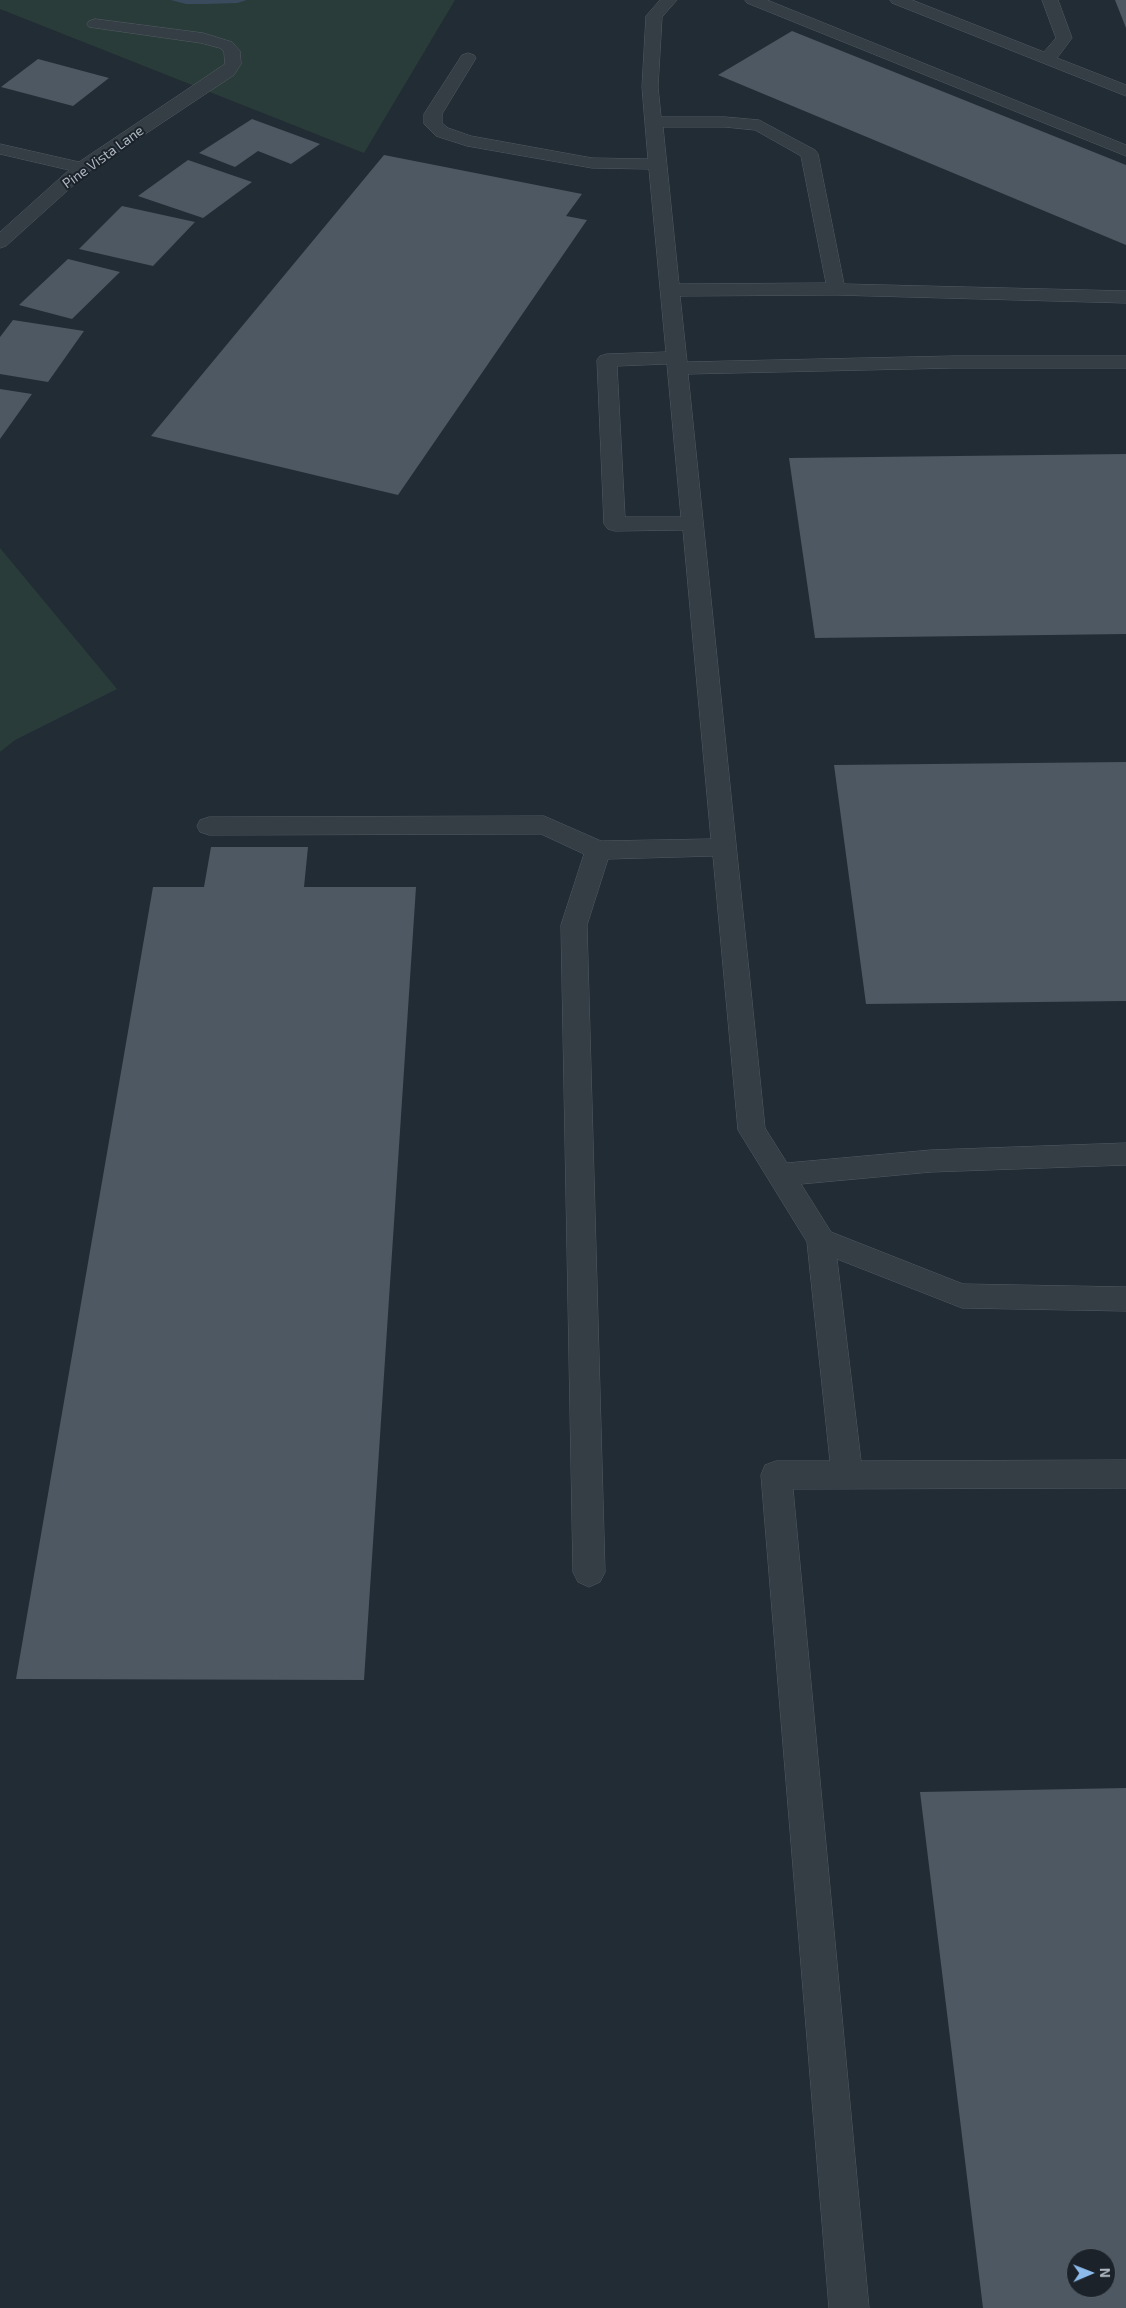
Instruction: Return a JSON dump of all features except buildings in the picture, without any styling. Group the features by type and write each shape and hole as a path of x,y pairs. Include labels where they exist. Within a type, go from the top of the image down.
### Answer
{"street":[{"path":"669,0 654,16 650,87 752,1130 821,1240 847,1475"},
{"path":"753,0 1126,151"},
{"path":"898,0 1126,91"},
{"path":"1046,59 1064,38 1050,0"},
{"path":"926,11 942,4"},
{"name":"Pine Vista Lane","path":"0,242 82,168 228,71 233,64 232,51 226,45 203,38 95,24"},
{"path":"468,58 433,114 434,124 442,132 467,140 592,163 658,164"},
{"path":"654,122 725,122 759,125 809,154 836,289"},
{"path":"0,149 82,168"},
{"path":"670,290 836,289 1126,297"},
{"path":"693,523 615,524 607,360 678,363 1126,362"},
{"path":"210,826 544,825 598,850 724,847"},
{"path":"588,1572 574,925 598,850"},
{"path":"780,1175 931,1161 1126,1154"},
{"path":"821,1240 962,1296 1126,1299"},
{"path":"850,2308 776,1475 1126,1474"}],"shaded area":[{"path":"0,0 455,0 364,153 0,9"},
{"path":"0,548 117,689 15,740 0,752"}],"water":[{"path":"171,0 247,0 237,3 186,4"}]}
